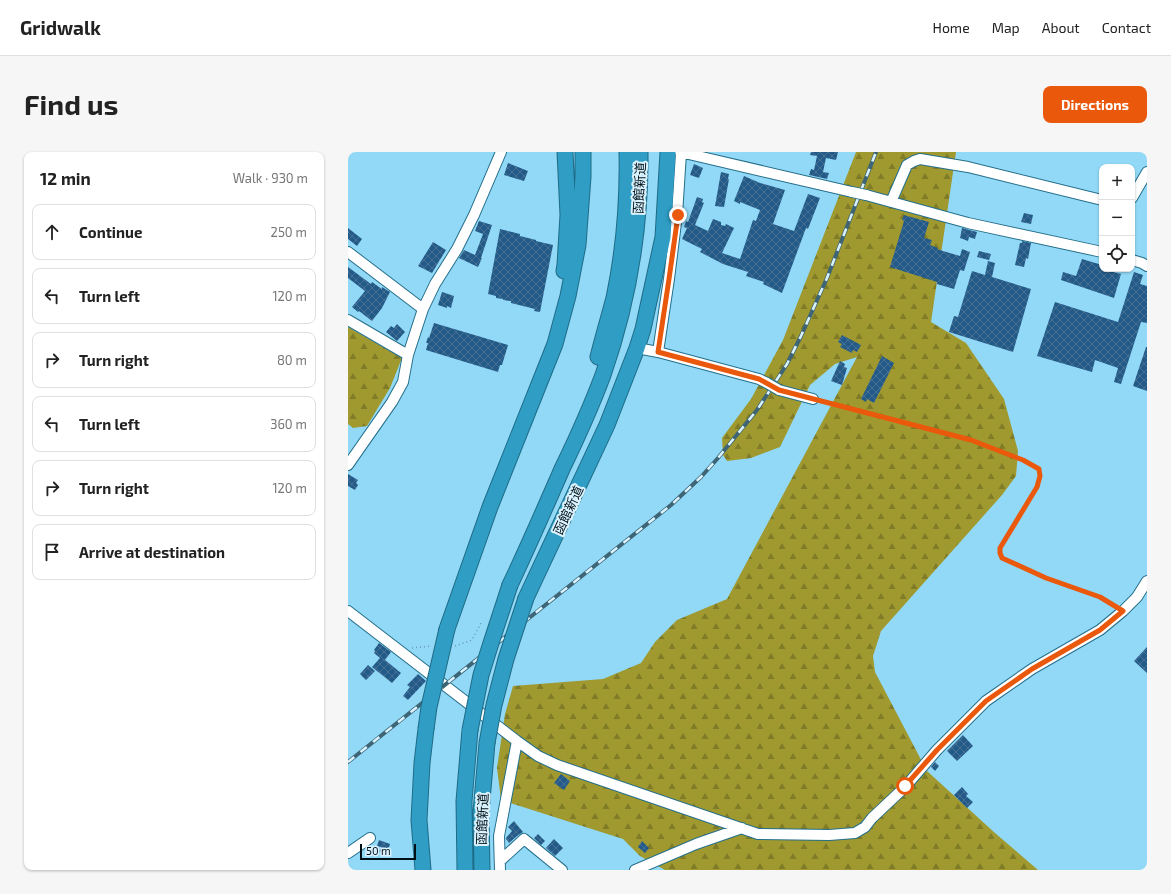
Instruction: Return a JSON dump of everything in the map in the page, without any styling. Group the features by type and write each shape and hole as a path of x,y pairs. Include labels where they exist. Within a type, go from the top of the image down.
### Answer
{"highway":[{"path":"555,344 547,338 565,265 568,214 565,152"},
{"path":"423,870 419,820 422,763 429,707 447,629 490,507 555,344 568,296 578,245 583,177 583,152"},
{"name":"函館新道","path":"464,870 464,801 470,730 481,676 510,585 573,430 594,372 614,297 620,258 626,214 628,169 627,152"},
{"name":"函館新道","path":"510,585 588,411 603,374 614,338 633,259 638,212 640,152"},
{"name":"函館新道","path":"482,870 481,812 487,743 494,704 506,659 526,598 607,425 637,348 643,329 663,237 677,152"}],"street":[{"path":"348,465 392,402 403,382 408,355 423,309 435,284 457,249 474,215 501,152"},
{"path":"658,352 678,215 677,152 852,192 968,223 1099,251"},
{"path":"891,202 907,165 920,159 968,167 1099,199"},
{"path":"1135,193 1147,172"},
{"path":"348,252 423,309"},
{"path":"1135,261 1147,266"},
{"path":"348,320 408,355"},
{"path":"637,348 658,352 759,379 779,390 813,399"},
{"path":"348,611 538,756 557,765 758,834 829,835 855,833 864,827 986,701 1032,669 1100,630 1137,597 1147,581"},
{"path":"500,866 499,836 518,741"},
{"path":"635,870 696,844 742,828"},
{"path":"348,853 370,838"},
{"path":"500,866 524,839 550,866 562,870"}],"path":[{"path":"813,399 971,440 1023,460 1039,469 1040,476 1037,487 1000,548 1002,558 1046,578 1100,597 1123,611"}],"green space":[{"path":"856,152 956,152 931,322 966,343 1004,399 1018,451 1016,476 1002,495 881,631 873,656 875,672 927,771 1038,870 665,870 640,856 623,839 501,800 497,768 505,714 513,686 603,679 641,663 655,642 677,620 727,599 857,357 835,364 810,385 780,447 751,458 727,461 723,455 722,438 751,399 783,340"},
{"path":"348,327 402,358 390,388 367,426 353,428 348,424"}],"building":[{"path":"811,152 838,152 836,160 826,158 823,172 829,173 827,179 809,175 811,169 814,170 817,156 810,155"},
{"path":"508,163 528,171 524,181 504,175"},
{"path":"694,164 703,168 699,178 690,175"},
{"path":"721,172 729,174 724,207 715,206"},
{"path":"744,176 760,183 785,190 773,224 794,231 808,194 820,198 808,229 806,228 782,293 763,284 764,282 746,276 748,272 723,264 700,252 702,249 682,239 687,228 684,227 686,221 688,222 697,197 703,199 702,202 704,203 695,225 708,231 713,219 721,222 721,225 725,226 726,224 734,228 722,253 740,259 753,220 756,221 760,210 734,201"},
{"path":"1024,213 1033,215 1031,224 1021,222"},
{"path":"904,215 929,222 924,238 932,240 930,245 938,248 937,249 960,256 962,249 970,252 964,271 960,270 954,289 890,267 904,221 902,220"},
{"path":"479,221 492,225 478,267 459,258 464,250 475,255 483,234 475,231"},
{"path":"348,228 362,239 357,246 348,239"},
{"path":"962,228 977,232 975,239 969,237 968,241 960,238"},
{"path":"500,229 553,245 540,312 488,294"},
{"path":"1022,241 1031,243 1028,259 1026,258 1024,267 1015,265 1020,243 1022,243"},
{"path":"433,242 446,250 432,273 418,266"},
{"path":"979,251 991,254 989,260 977,257"},
{"path":"1082,259 1099,264 1099,272 1113,272 1121,274 1114,298 1061,280 1063,272 1076,276"},
{"path":"988,261 995,263 992,277 1031,289 1013,352 949,332 954,316 958,317 972,271 985,275"},
{"path":"348,267 371,284 372,282 382,289 382,287 390,292 382,308 372,321 352,307 365,291 348,278"},
{"path":"1134,272 1143,275 1140,284 1147,286 1147,323 1141,322 1121,384 1114,382 1118,368 1095,360 1092,372 1037,356 1055,302 1118,322"},
{"path":"442,292 454,296 451,308 438,305"},
{"path":"434,323 508,345 502,365 500,365 498,372 426,350 428,343 426,343"},
{"path":"397,324 405,332 397,341 386,332 391,326 394,328"},
{"path":"842,335 861,345 857,352 853,350 852,353 840,347 842,344 838,342"},
{"path":"1147,347 1147,391 1133,386"},
{"path":"882,356 894,363 874,403 867,399 866,402 861,399"},
{"path":"840,361 845,364 844,367 847,368 842,385 831,381"},
{"path":"348,474 358,480 356,483 358,485 355,490 348,486"},
{"path":"379,643 391,652 385,660 401,673 392,683 372,667 380,658 374,653 374,650"},
{"path":"1147,647 1147,673 1134,661"},
{"path":"368,665 375,671 366,680 360,674"},
{"path":"418,674 426,681 408,700 403,696 410,687 407,685"},
{"path":"963,735 973,746 957,761 947,751"},
{"path":"935,762 939,766 935,771 931,767"},
{"path":"561,774 570,781 564,790 554,783"},
{"path":"962,787 968,794 966,796 973,802 967,808 954,795"},
{"path":"514,821 523,832 509,843 506,838 512,831 508,827"},
{"path":"538,834 545,841 541,845 534,838"},
{"path":"554,839 563,848 555,856 546,848"},
{"path":"379,840 390,844 387,854 379,852 381,847 377,846"},
{"path":"642,841 649,848 645,853 638,847"}],"railway":[{"path":"348,762 671,505 701,477 718,458 757,410 787,364 827,278 876,152"}],"route":[{"path":"678,215 658,352 759,379 779,390 971,440 1023,460 1039,469 1040,476 1037,487 1000,548 1002,558 1046,578 1100,597 1123,611 1100,630 1032,669 986,701 937,750 905,786"}]}
